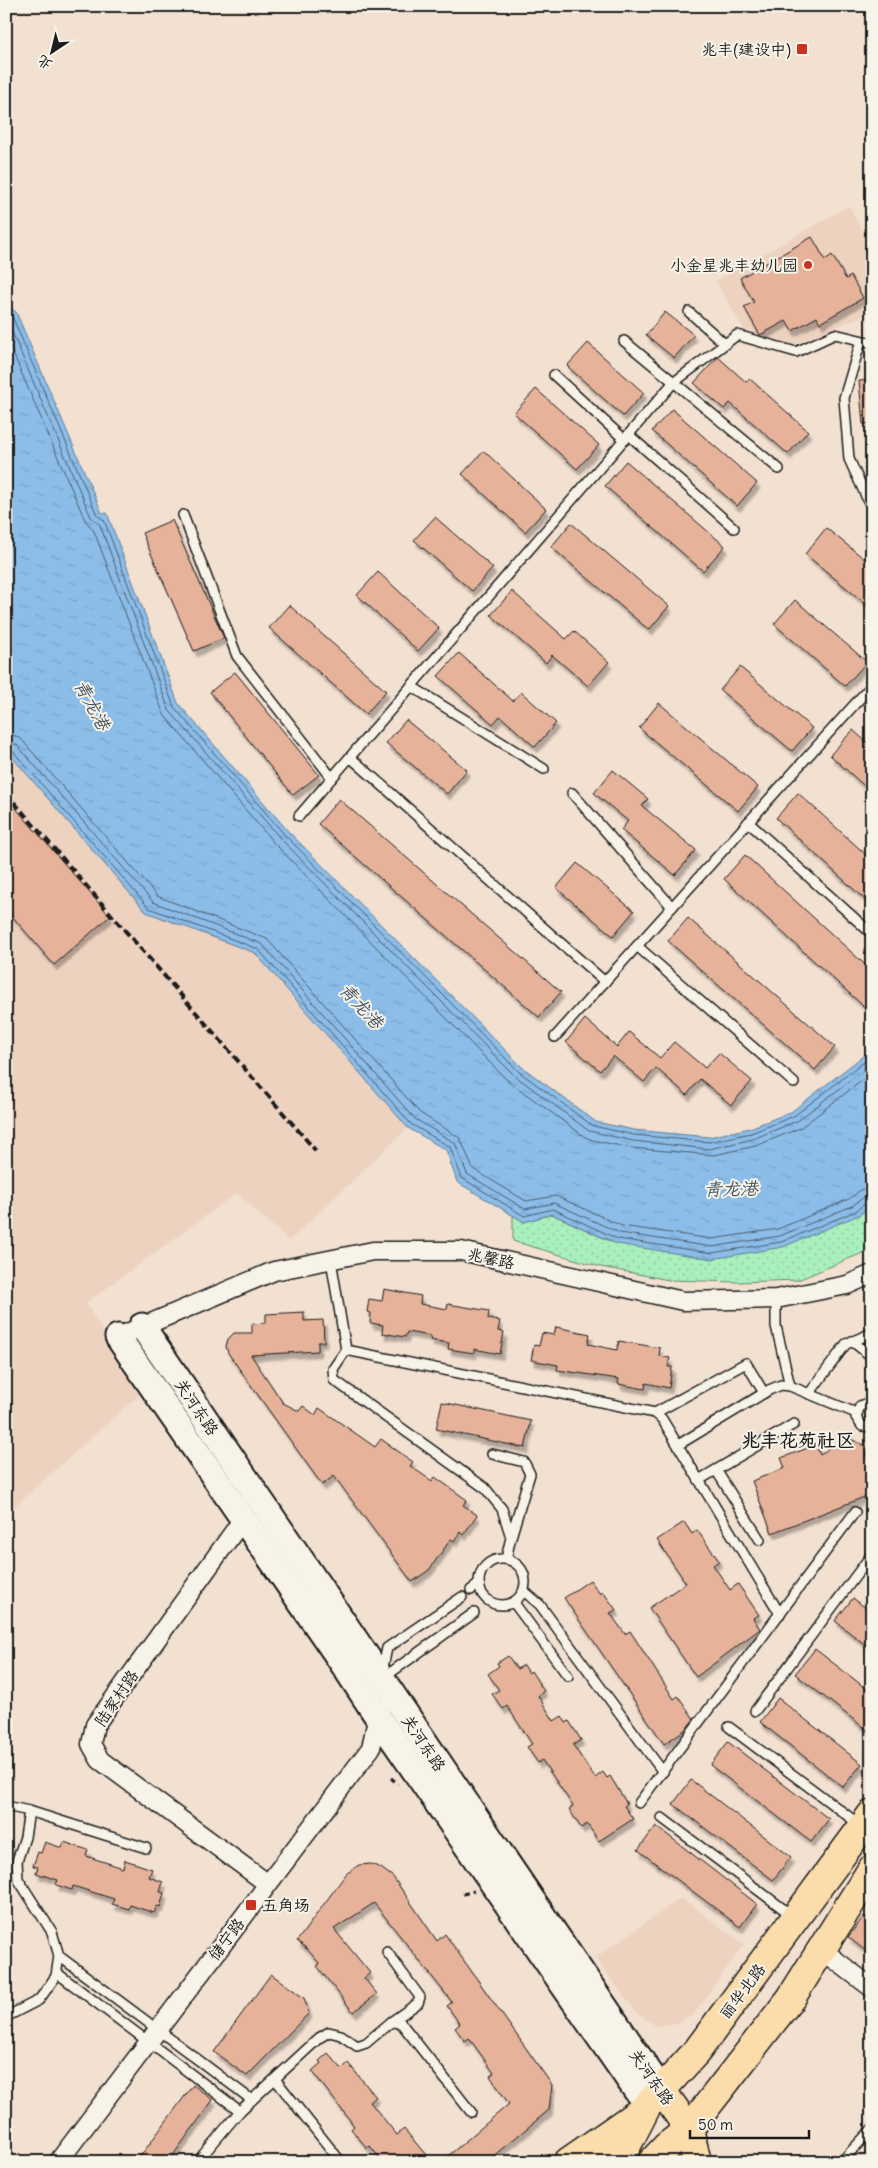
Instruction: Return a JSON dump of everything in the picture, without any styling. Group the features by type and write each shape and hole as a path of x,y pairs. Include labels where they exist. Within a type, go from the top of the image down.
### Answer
{"main road":[{"name":"关河东路","path":"142,1326 381,1680 654,2099 660,2158"},
{"name":"关河东路","path":"118,1336 379,1719 654,2099 689,2129 697,2162"},
{"name":"丽华北路","path":"608,2162 627,2146 654,2099 697,2052 867,1820"},
{"path":"660,2158 689,2129 791,1998 872,1869"},
{"path":"568,2162 654,2099"}],"street":[{"name":"兆馨路","path":"118,1336 274,1271 373,1251 461,1251 683,1301 776,1299 847,1285 872,1274"},
{"name":"陆家村路","path":"243,1519 96,1725 92,1744 100,1760 268,1884"},
{"name":"储宁路","path":"58,2162 370,1748 379,1719 381,1680"},
{"path":"822,1950 872,1988"}],"lane":[{"path":"688,312 725,344"},
{"path":"298,816 674,383 737,335 796,352 835,334 872,344"},
{"path":"624,341 779,469"},
{"path":"861,341 844,398 849,459 872,509"},
{"path":"554,375 734,528"},
{"path":"183,515 237,656 332,778"},
{"path":"556,1037 872,685"},
{"path":"411,686 544,769"},
{"path":"350,757 605,982"},
{"path":"572,793 672,907"},
{"path":"748,822 872,934"},
{"path":"637,946 794,1083"},
{"path":"331,1260 346,1350 333,1369 334,1380 485,1488 502,1509 511,1537"},
{"path":"776,1299 776,1326 790,1386"},
{"path":"809,1394 846,1344 872,1333"},
{"path":"852,1341 872,1357"},
{"path":"346,1350 655,1413 662,1419 780,1614"},
{"path":"655,1413 746,1363 764,1393"},
{"path":"678,1445 764,1393 782,1385 790,1386 856,1413"},
{"path":"856,1413 863,1404 872,1404"},
{"path":"856,1413 859,1424 872,1427"},
{"path":"699,1480 794,1424"},
{"path":"492,1454 524,1462 530,1474 506,1559"},
{"path":"716,1470 760,1540"},
{"path":"639,1803 855,1512"},
{"path":"755,1711 872,1554"},
{"path":"499,1559 506,1559 514,1562 524,1575 524,1591 514,1603 506,1606 495,1604 484,1598 479,1584 482,1570 486,1565 499,1559"},
{"path":"470,1590 479,1584"},
{"path":"524,1591 540,1605 663,1772"},
{"path":"381,1680 387,1648 462,1597"},
{"path":"514,1603 568,1676"},
{"path":"482,1607 495,1604"},
{"path":"381,1680 474,1613"},
{"path":"730,1727 867,1820"},
{"path":"6,1806 29,1811 146,1848"},
{"path":"6,2017 39,2000 56,1976 59,1956 52,1932 18,1879 17,1861 25,1837 29,1811"},
{"path":"662,1818 796,1919"},
{"path":"197,2162 240,2111 319,2038 329,2032 341,2035 357,2046 366,2043 418,2003 420,1997 387,1952"},
{"path":"59,1956 154,2035 240,2111"},
{"path":"57,1973 252,2100"},
{"path":"391,2022 401,2023 471,2112"},
{"path":"275,2079 341,2162"},
{"path":"841,2162 872,2129"}],"shaded area":[{"name":"小金星兆丰幼儿园","path":"849,206 872,248 872,312 793,345 744,330 716,281"},
{"path":"6,539 255,953 408,1128 289,1241 237,1193 86,1303 139,1395 6,1514"},
{"path":"681,1898 744,1944 694,2014 677,2023 656,2026 636,2012 595,1958"},
{"path":"872,2143 872,2162 854,2162"}],"green space":[{"path":"872,1205 872,1249 798,1280 739,1282 669,1280 601,1267 513,1241 513,1215 524,1222 552,1214 612,1242 859,1215"}],"water":[{"name":"青龙港","path":"6,305 16,312 102,513 107,513 178,703 288,831 522,1067 596,1122 634,1130 709,1137 750,1128 791,1112 872,1049 872,1205 859,1215 783,1247 712,1259 617,1244 552,1214 524,1222 457,1182 446,1150 408,1128 255,953 146,912 6,750"}],"building":[{"path":"812,237 825,260 832,255 846,279 851,276 863,298 820,323 817,317 792,331 786,321 760,335 744,307 754,302 740,278"},
{"path":"665,312 694,335 674,358 646,335"},
{"path":"588,343 644,393 623,416 567,366"},
{"path":"718,357 746,382 750,379 808,431 788,454 730,403 724,409 694,383"},
{"path":"872,380 872,423 863,424 859,381"},
{"path":"536,389 599,445 577,469 514,413"},
{"path":"672,409 757,483 737,506 652,431"},
{"path":"484,451 546,509 525,532 462,474"},
{"path":"626,461 725,546 703,571 605,486"},
{"path":"435,517 493,568 472,591 414,540"},
{"path":"172,520 224,638 194,651 142,533"},
{"path":"571,523 669,606 649,630 551,547"},
{"path":"826,528 872,565 872,609 805,554"},
{"path":"378,572 439,628 418,651 357,595"},
{"path":"512,591 566,639 574,631 609,662 588,686 552,655 546,663 491,615"},
{"path":"795,600 867,662 845,686 774,624"},
{"path":"289,605 386,691 366,714 269,628"},
{"path":"459,653 513,701 521,692 556,723 535,747 500,716 493,724 438,676"},
{"path":"740,667 812,728 792,751 720,690"},
{"path":"235,672 319,775 293,795 210,692"},
{"path":"659,703 758,787 738,811 639,728"},
{"path":"406,720 467,770 447,794 386,743"},
{"path":"853,730 872,747 872,793 830,755"},
{"path":"613,770 648,799 642,806 696,850 675,875 621,830 628,821 594,793"},
{"path":"798,793 872,860 872,906 776,818"},
{"path":"6,797 110,916 54,965 6,909"},
{"path":"339,799 561,992 539,1017 318,824"},
{"path":"745,855 872,971 872,1014 724,879"},
{"path":"577,863 634,911 613,936 556,888"},
{"path":"688,918 835,1047 815,1070 668,941"},
{"path":"585,1019 617,1047 629,1032 660,1058 674,1042 705,1068 719,1053 752,1081 731,1105 700,1079 687,1095 656,1068 644,1082 613,1056 600,1071 566,1042"},
{"path":"384,1289 421,1296 420,1304 447,1309 448,1304 489,1311 488,1319 500,1321 498,1331 504,1332 500,1354 474,1349 474,1353 448,1349 449,1343 430,1340 431,1336 407,1332 405,1337 382,1333 383,1325 370,1323 371,1313 367,1312 369,1299 382,1301"},
{"path":"304,1312 304,1321 323,1320 324,1342 318,1342 318,1351 251,1355 283,1403 299,1411 303,1406 315,1415 319,1408 375,1447 381,1439 413,1462 410,1466 432,1481 435,1477 467,1500 463,1505 477,1515 463,1535 460,1532 454,1541 451,1539 429,1570 412,1582 334,1476 322,1485 228,1353 226,1346 228,1339 234,1333 252,1333 252,1324 266,1323 266,1314"},
{"path":"556,1327 590,1334 588,1344 617,1350 619,1341 660,1348 659,1356 670,1358 668,1367 672,1367 669,1388 646,1383 645,1389 618,1384 619,1379 557,1370 558,1365 531,1360 534,1345 539,1346 542,1333 554,1335"},
{"path":"442,1402 531,1421 525,1448 436,1429"},
{"path":"843,1436 867,1446 865,1452 872,1469 872,1494 772,1533 752,1481 785,1468 781,1458 816,1445 820,1455 833,1445 839,1447"},
{"path":"684,1522 692,1534 697,1530 719,1561 713,1565 730,1590 738,1584 759,1615 753,1618 760,1629 696,1677 649,1608 686,1583 657,1540"},
{"path":"590,1580 600,1594 603,1592 616,1610 610,1613 625,1634 630,1631 674,1699 678,1696 694,1719 686,1729 664,1744 564,1598"},
{"path":"853,1598 872,1613 872,1650 835,1621"},
{"path":"815,1649 872,1693 872,1734 795,1674"},
{"path":"508,1656 517,1669 524,1665 529,1673 531,1671 544,1691 538,1696 554,1721 562,1716 566,1723 569,1721 581,1740 573,1745 595,1778 603,1772 607,1778 610,1776 627,1804 624,1806 633,1819 599,1841 587,1824 581,1828 569,1809 573,1806 542,1760 538,1763 527,1747 532,1744 507,1706 503,1709 492,1694 499,1690 488,1674 499,1666 497,1663"},
{"path":"778,1698 862,1764 843,1787 760,1722"},
{"path":"728,1742 829,1819 811,1842 710,1765"},
{"path":"691,1780 791,1857 773,1880 673,1804"},
{"path":"656,1826 757,1904 740,1927 638,1850"},
{"path":"45,1842 62,1848 64,1842 88,1850 86,1856 123,1868 125,1860 152,1869 149,1877 163,1882 160,1892 164,1893 160,1907 157,1906 154,1913 130,1905 129,1909 112,1904 114,1899 73,1886 72,1890 56,1885 58,1880 36,1873 38,1867 33,1866 38,1852 41,1853"},
{"path":"371,1864 381,1868 393,1877 437,1941 445,1934 552,2085 549,2110 486,2162 441,2162 509,2104 490,2076 494,2073 469,2038 465,2041 455,2028 460,2024 447,2006 452,2002 374,1903 334,1929 370,1973 364,1978 377,1994 353,2012 317,1966 320,1964 297,1941 346,1874 359,1865"},
{"path":"864,1916 872,1922 872,1956 848,1937"},
{"path":"271,1974 304,1998 309,2013 247,2076 214,2052"},
{"path":"328,2053 342,2069 348,2063 376,2097 370,2102 397,2135 404,2129 432,2162 383,2162 370,2146 367,2148 351,2129 354,2126 312,2071"},
{"path":"193,2085 213,2100 168,2162 136,2162"}],"railway":[{"path":"6,793 316,1151"}],"place":[{"name":"兆丰(建设中)","path":"802,49"},
{"name":"小金星兆丰幼儿园","path":"808,265"},
{"name":"五角场","path":"251,1905"}],"district":[{"name":"兆丰花苑社区","path":"798,1440"}]}
